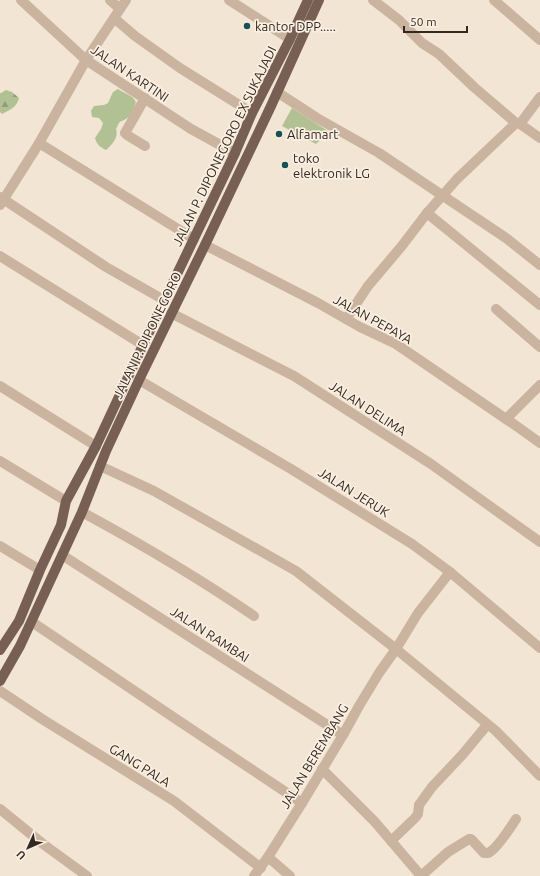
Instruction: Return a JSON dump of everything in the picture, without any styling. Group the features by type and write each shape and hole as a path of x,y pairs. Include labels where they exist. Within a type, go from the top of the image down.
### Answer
{"main road":[{"name":"JALAN P. DIPONEGORO EX SUKAJADI","path":"0,650 19,621 40,570 61,525 66,501 96,446 142,345 235,153 252,113 308,0"},
{"name":"JALAN P. DIPONEGORO","path":"0,681 32,622 82,512 100,466 139,380 205,245 320,0"},
{"path":"301,14 311,19"}],"street":[{"name":"JALAN KARTINI","path":"21,0 86,60 191,129 235,153"},
{"path":"110,0 120,8"},
{"path":"126,0 86,60 39,143 1,201 106,267 164,300"},
{"path":"229,0 290,39"},
{"path":"373,0 399,20 422,43 439,54 475,88 518,124 540,138"},
{"path":"494,0 540,40"},
{"path":"114,18 135,36 180,68 252,113"},
{"path":"277,92 317,118 379,153 443,195 506,238 540,265"},
{"path":"346,319 368,286 427,213 457,179 518,124 540,97"},
{"path":"145,98 126,133 145,146"},
{"path":"39,143 194,239"},
{"path":"427,213 540,305"},
{"name":"JALAN PEPAYA","path":"205,245 318,303 360,327 396,344 515,425 540,444"},
{"path":"0,256 142,345"},
{"path":"496,309 540,347"},
{"name":"JALAN DELIMA","path":"171,313 294,376 431,464 540,542"},
{"name":"JALAN JERUK","path":"139,380 297,472 412,544 450,572 540,648"},
{"path":"0,386 96,446"},
{"path":"506,419 540,386"},
{"path":"0,461 66,501"},
{"path":"100,466 154,491 296,571 396,649 496,732 540,776"},
{"path":"82,512 144,546 254,616"},
{"path":"0,546 40,570"},
{"name":"JALAN RAMBAI","path":"62,555 344,735"},
{"name":"JALAN BEREMBANG","path":"254,876 261,868 344,735 379,673 418,613 450,572"},
{"path":"32,622 302,803"},
{"name":"GANG PALA","path":"0,691 42,719 174,801 261,868"},
{"path":"391,841 415,818 418,814 419,805 432,787 463,754 487,725"},
{"path":"322,769 375,822 421,876 448,852 469,838 484,853 490,852 497,846 516,819"},
{"path":"0,809 87,876"},
{"path":"268,857 290,876"}],"green space":[{"path":"118,89 132,97 136,103 130,116 119,123 116,129 116,138 106,150 99,146 95,138 103,123 99,118 92,117 91,111 94,106 108,103 113,92"},
{"path":"6,90 12,92 19,98 15,106 2,114 0,112 0,93"},
{"path":"292,108 328,131 316,144 282,126"}],"place":[{"name":"kantor DPP.....","path":"247,26"},
{"name":"Alfamart","path":"279,134"},
{"name":"toko elektronik LG","path":"285,165"}]}
